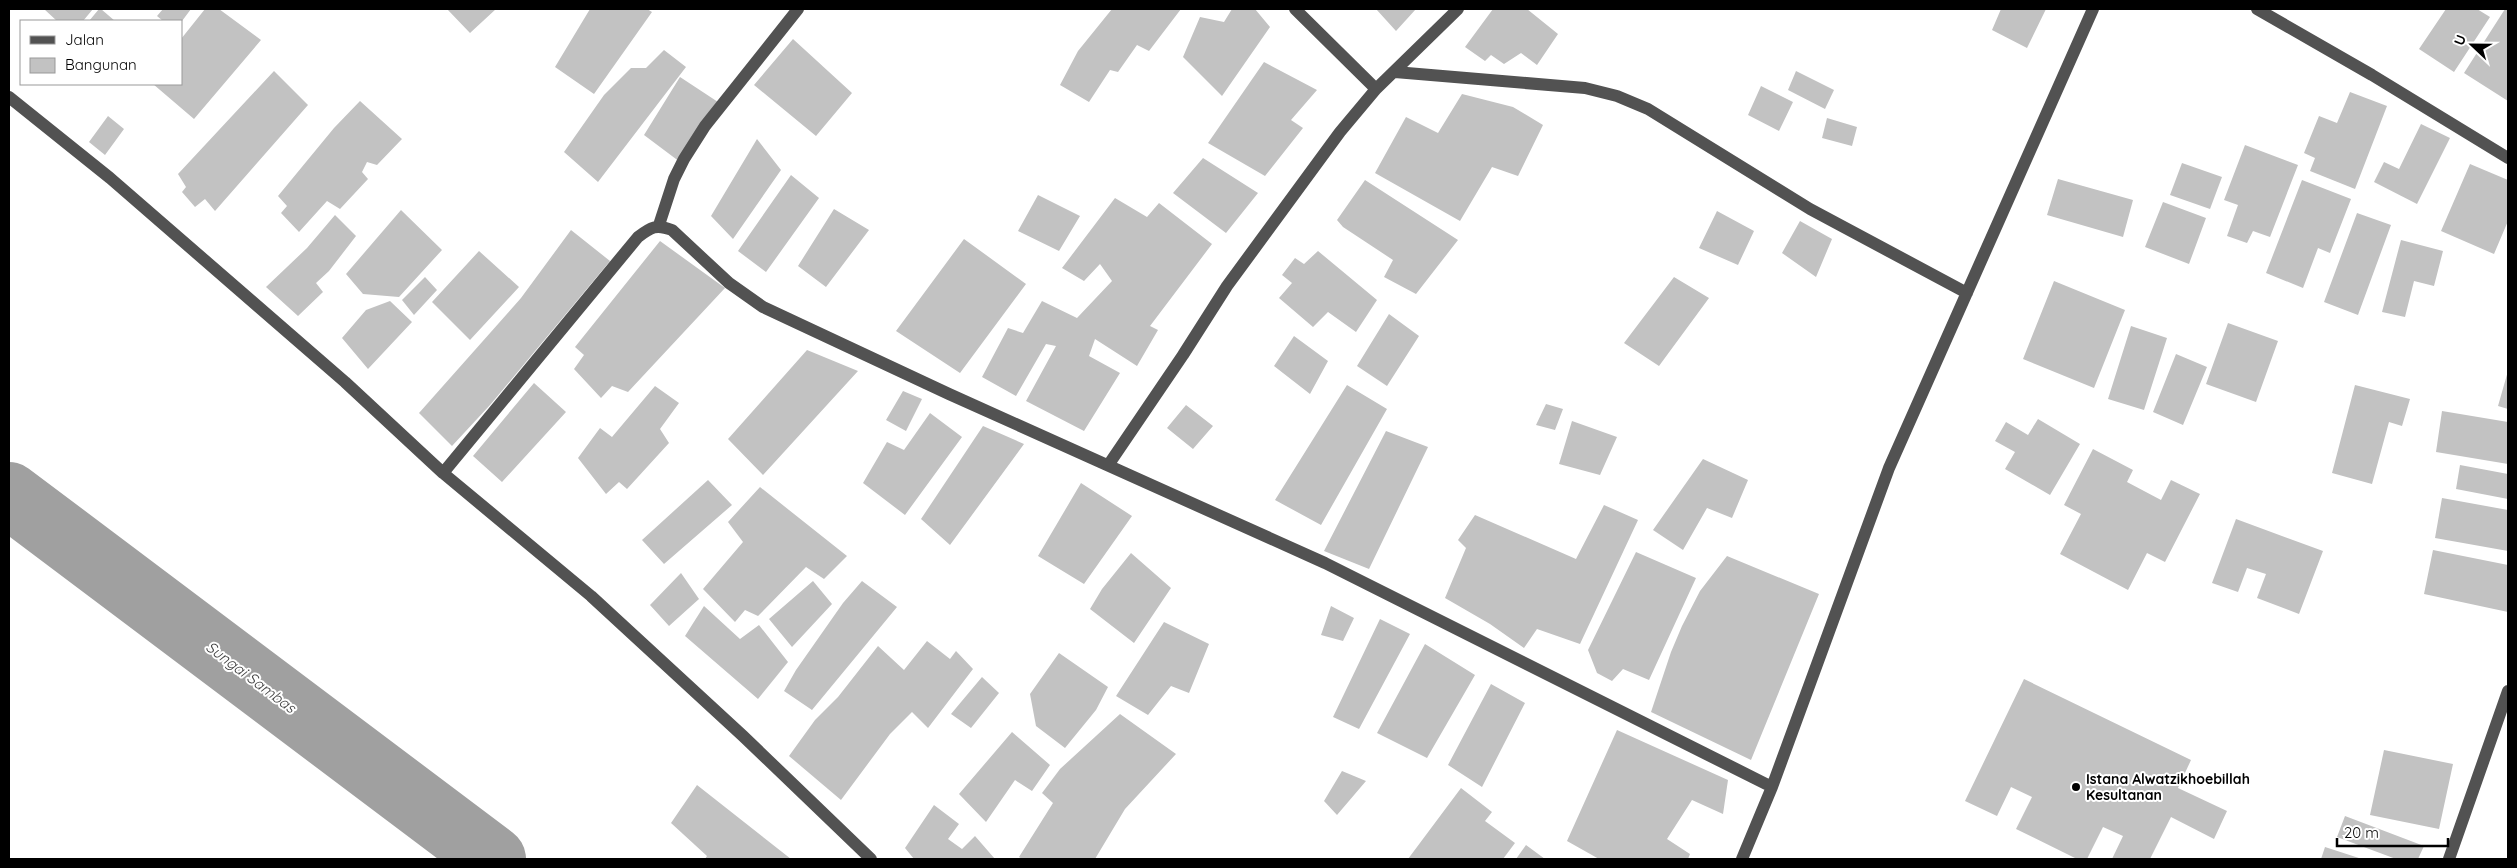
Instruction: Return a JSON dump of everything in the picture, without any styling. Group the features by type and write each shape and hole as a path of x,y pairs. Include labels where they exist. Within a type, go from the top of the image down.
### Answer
{"street":[{"path":"660,225 674,179 689,151 705,126 798,9"},
{"path":"1295,9 1376,89"},
{"path":"1109,464 1227,286 1340,132 1376,89 1458,9"},
{"path":"1742,859 1772,787 1889,468 2093,9"},
{"path":"2257,9 2372,75 2508,158"},
{"path":"1395,72 1586,88 1617,96 1648,109 1810,210 1966,293"},
{"path":"9,97 110,178 345,382 443,473 591,596 743,736 871,859"},
{"path":"443,473 638,237 652,227 660,225 672,230 729,283 763,307 949,394 1109,464 1228,521 1325,563 1772,787"},
{"path":"2450,859 2508,691"}],"building":[{"path":"44,9 93,9 84,20 56,20"},
{"path":"101,9 114,20 90,20"},
{"path":"163,9 191,9 182,21 162,20 157,16"},
{"path":"205,9 219,9 261,40 194,119 154,85 182,85 182,38"},
{"path":"447,9 496,9 470,33"},
{"path":"590,9 647,9 652,12 594,94 555,67"},
{"path":"1112,9 1181,9 1149,51 1137,45 1118,72 1110,70 1089,102 1060,85 1078,51"},
{"path":"1232,9 1255,9 1270,27 1222,96 1183,57 1200,17 1224,22"},
{"path":"1376,9 1416,9 1396,31"},
{"path":"1493,9 1527,9 1558,34 1537,65 1521,53 1504,64 1491,55 1485,61 1465,47"},
{"path":"2001,9 2046,9 2027,48 1992,30"},
{"path":"2446,9 2477,9 2490,17 2454,72 2419,49"},
{"path":"2505,9 2508,9 2508,101 2464,73"},
{"path":"793,39 852,93 816,136 754,85"},
{"path":"664,50 686,67 598,182 564,152 604,95 631,68 646,68"},
{"path":"1264,62 1317,90 1291,120 1303,128 1265,176 1208,143"},
{"path":"274,71 308,105 215,211 205,199 195,207 182,192 186,187 178,174"},
{"path":"1796,71 1834,90 1825,109 1788,90"},
{"path":"680,77 718,102 680,162 644,135"},
{"path":"1761,86 1793,102 1779,131 1748,115"},
{"path":"2350,92 2387,106 2355,189 2310,171 2315,158 2304,153 2319,116 2337,123"},
{"path":"1462,94 1513,107 1543,125 1518,176 1492,167 1460,221 1375,173 1406,117 1438,133"},
{"path":"360,101 402,139 377,165 367,162 362,172 368,179 340,209 327,201 299,232 281,213 287,206 278,196 334,128"},
{"path":"108,116 124,129 105,155 89,142"},
{"path":"1827,118 1857,127 1852,146 1822,138"},
{"path":"2421,124 2450,138 2417,204 2374,182 2384,162 2399,169"},
{"path":"757,139 781,170 733,239 711,216"},
{"path":"2245,145 2298,165 2270,237 2253,231 2247,243 2227,236 2238,205 2224,200"},
{"path":"1203,158 1258,193 1226,233 1173,193"},
{"path":"2182,163 2222,177 2210,209 2170,195"},
{"path":"2470,164 2508,180 2508,221 2494,254 2441,231"},
{"path":"791,175 819,198 766,272 738,251"},
{"path":"2058,179 2133,200 2123,237 2047,215"},
{"path":"1365,180 1458,240 1416,294 1384,277 1393,260 1343,227 1337,220"},
{"path":"2302,180 2351,199 2330,253 2318,248 2303,288 2266,273"},
{"path":"1038,195 1080,216 1059,251 1018,231"},
{"path":"1115,198 1147,217 1159,203 1212,244 1150,326 1158,330 1137,366 1095,339 1089,356 1120,373 1084,431 1026,401 1056,346 1046,344 1016,396 982,377 1008,328 1023,333 1042,301 1077,318 1112,281 1100,264 1084,281 1062,268"},
{"path":"2163,202 2206,218 2189,264 2145,247"},
{"path":"834,209 869,230 826,287 798,266"},
{"path":"401,210 442,250 399,297 363,294 346,274"},
{"path":"1717,211 1754,231 1738,265 1699,248"},
{"path":"2357,213 2391,225 2358,315 2324,302"},
{"path":"335,215 356,236 329,271 316,283 323,292 298,316 266,287 307,248"},
{"path":"1800,221 1832,239 1816,277 1782,253"},
{"path":"571,230 610,261 490,405 452,446 419,413 521,298"},
{"path":"964,239 1026,284 960,373 896,331"},
{"path":"2401,240 2443,251 2434,286 2414,281 2405,317 2382,312"},
{"path":"660,241 725,288 628,392 612,386 601,398 574,369 584,355 575,347"},
{"path":"479,251 519,287 470,340 432,302"},
{"path":"1318,251 1377,300 1356,332 1328,312 1313,327 1279,298 1292,283 1282,275 1295,258 1304,264"},
{"path":"425,277 437,290 414,315 402,300"},
{"path":"1674,277 1709,298 1659,366 1624,343"},
{"path":"2054,281 2125,310 2094,388 2023,359"},
{"path":"390,301 412,322 368,369 342,338 366,310"},
{"path":"1389,314 1419,336 1387,386 1357,366"},
{"path":"2228,323 2278,341 2256,402 2206,384"},
{"path":"2131,326 2167,338 2144,410 2108,399"},
{"path":"1294,336 1328,361 1310,394 1274,366"},
{"path":"807,350 858,371 763,475 728,439"},
{"path":"2176,354 2207,367 2183,425 2153,412"},
{"path":"2508,371 2508,409 2498,406"},
{"path":"534,383 566,412 502,482 473,456"},
{"path":"1347,385 1387,409 1321,525 1275,500"},
{"path":"2355,385 2410,399 2402,426 2389,422 2372,484 2332,473"},
{"path":"655,386 679,403 660,429 669,443 627,489 619,482 606,494 578,458 600,428 612,437"},
{"path":"903,391 922,399 906,431 886,420"},
{"path":"1546,404 1563,409 1555,430 1536,425"},
{"path":"1186,405 1213,426 1193,449 1167,428"},
{"path":"2442,411 2508,422 2508,464 2436,452"},
{"path":"930,413 962,437 905,515 863,483 887,442 904,450"},
{"path":"2038,419 2080,444 2050,495 2005,469 2015,452 1995,441 2006,422 2028,435"},
{"path":"1572,421 1617,437 1600,475 1559,464"},
{"path":"983,426 1024,444 950,545 921,519"},
{"path":"1386,431 1428,447 1369,569 1324,551"},
{"path":"2093,449 2133,470 2127,482 2161,500 2171,480 2200,494 2165,562 2147,553 2128,590 2060,554 2081,514 2064,505"},
{"path":"1703,459 1748,480 1732,518 1707,508 1683,550 1653,530"},
{"path":"2460,465 2508,474 2508,499 2456,489"},
{"path":"708,480 732,505 664,564 642,540"},
{"path":"1081,483 1132,516 1084,584 1038,556"},
{"path":"760,487 847,556 824,579 806,567 758,616 745,610 735,622 703,589 743,542 728,522"},
{"path":"2442,498 2508,510 2508,551 2435,538"},
{"path":"1604,505 1638,520 1580,644 1537,629 1524,648 1490,624 1445,598 1466,548 1458,540 1475,515 1576,559"},
{"path":"2236,519 2323,551 2299,614 2257,598 2266,574 2247,568 2238,592 2212,583"},
{"path":"2433,550 2508,565 2508,612 2424,594"},
{"path":"1636,552 1696,578 1649,680 1623,669 1612,681 1597,673 1588,650"},
{"path":"1131,553 1171,588 1134,643 1090,609 1102,589"},
{"path":"1727,556 1819,594 1751,760 1651,712 1671,652 1682,626 1700,591"},
{"path":"681,573 699,599 669,626 650,605"},
{"path":"813,581 832,604 792,647 769,619"},
{"path":"862,581 897,607 812,710 784,691 796,670 843,603"},
{"path":"704,606 740,639 759,625 788,662 758,699 685,636"},
{"path":"1331,606 1354,618 1343,641 1321,635"},
{"path":"1380,619 1410,634 1359,729 1333,717"},
{"path":"1164,622 1209,644 1189,693 1171,686 1148,715 1116,696"},
{"path":"927,641 950,659 956,651 973,669 928,728 912,712 890,734 841,800 789,756 815,720 838,697 878,646 904,670"},
{"path":"1425,644 1475,675 1427,758 1377,733"},
{"path":"1059,653 1108,687 1096,710 1065,748 1036,726 1030,694"},
{"path":"982,677 999,693 971,728 951,714"},
{"path":"2024,679 2191,760 2178,788 2227,811 2214,839 2171,817 2150,859 2112,859 2123,836 2103,827 2087,859 2077,859 2016,829 2032,797 2011,787 1997,816 1965,801"},
{"path":"1491,684 1525,703 1482,787 1448,765"},
{"path":"1120,714 1176,754 1125,809 1095,859 1022,859 1019,857 1053,803 1042,793 1060,769"},
{"path":"1617,730 1728,780 1723,814 1692,800 1667,839 1690,854 1688,859 1599,859 1567,841"},
{"path":"1012,732 1050,765 1032,791 1015,780 986,822 959,794"},
{"path":"2384,750 2453,764 2439,829 2370,815"},
{"path":"1342,771 1366,781 1337,815 1324,801"},
{"path":"697,785 791,859 705,859 707,856 671,823"},
{"path":"1461,788 1492,812 1485,821 1515,843 1503,859 1408,859"},
{"path":"934,805 959,824 948,839 962,849 975,836 995,859 914,859 905,848"},
{"path":"2345,816 2424,846 2418,859 2396,859 2337,837"},
{"path":"1526,845 1545,859 1516,859"},
{"path":"2325,847 2362,859 2321,859"}],"waterway":[{"name":"Sungai Sambas","path":"9,495 493,859"}],"place":[{"name":"Istana Alwatzikhoebillah Kesultanan","path":"2076,787"}]}
